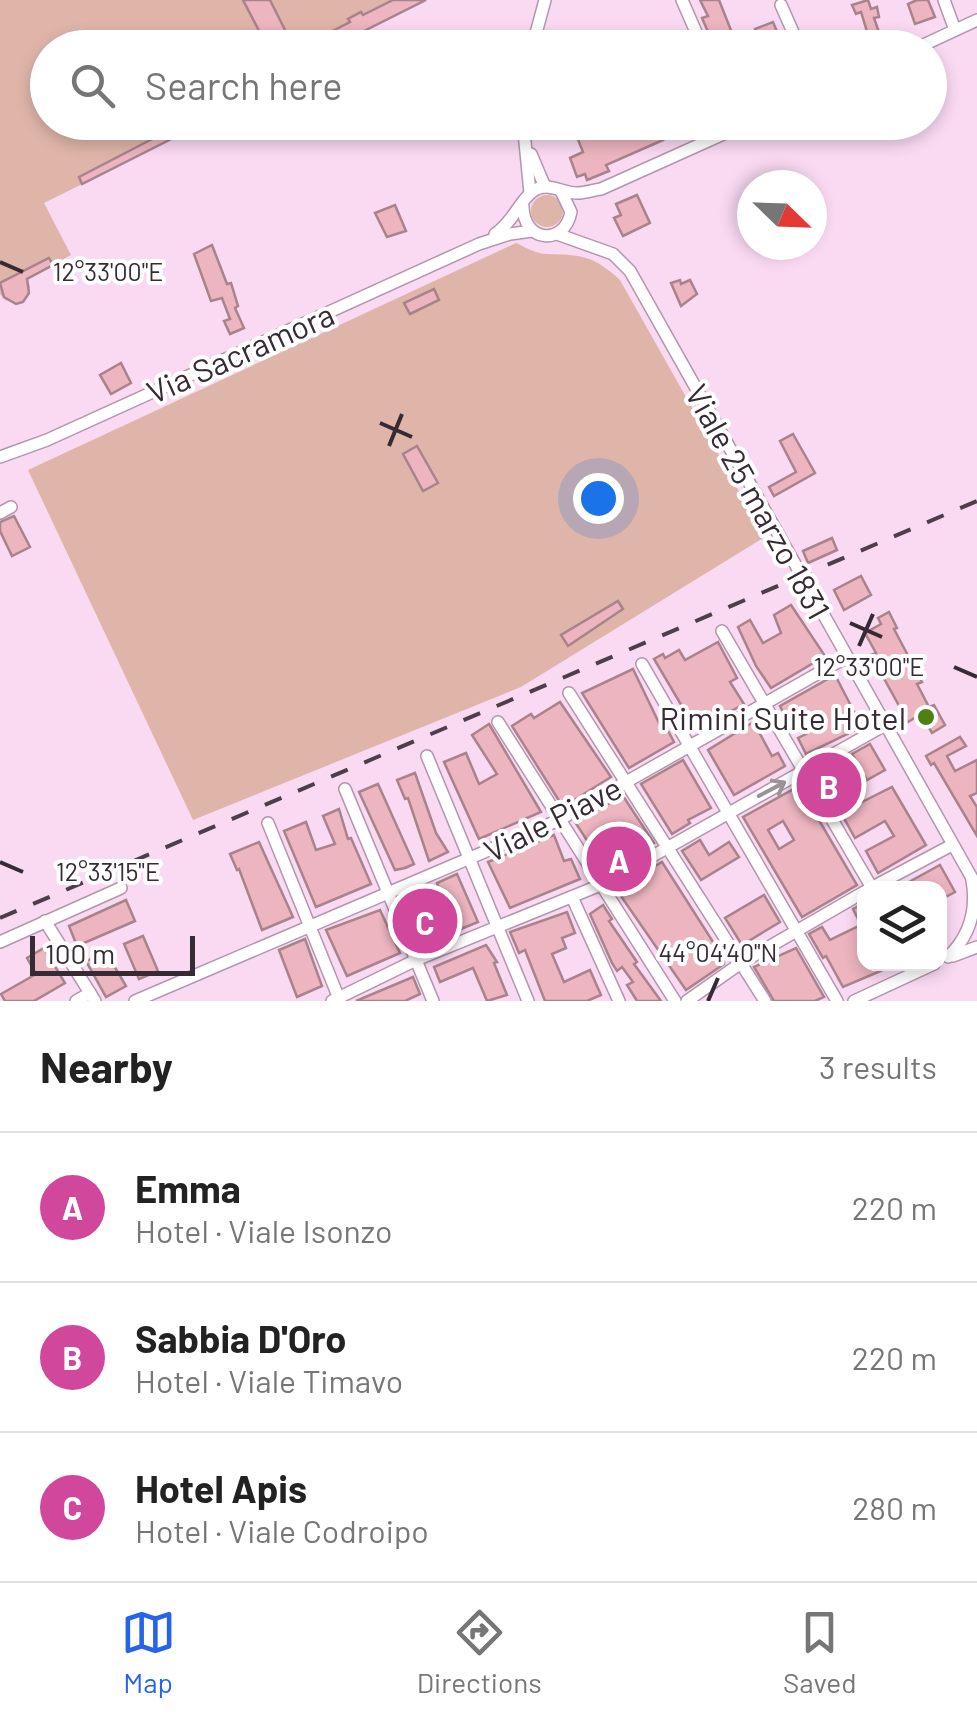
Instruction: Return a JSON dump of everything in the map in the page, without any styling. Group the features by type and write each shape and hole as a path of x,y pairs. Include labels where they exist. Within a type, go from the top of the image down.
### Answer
{"street":[{"path":"537,30 546,0"},
{"path":"682,0 695,30"},
{"path":"944,0 955,30"},
{"path":"780,5 792,30"},
{"path":"947,34 977,20"},
{"path":"526,140 530,193 522,206 524,222 532,231 542,236 558,234 570,216 601,189"},
{"path":"530,193 545,187 580,194 601,189 707,140"},
{"path":"528,148 545,187"},
{"path":"562,192 567,197 570,216"},
{"name":"Via Sacramora","path":"479,244 506,227 522,206"},
{"name":"Viale 25 marzo 1831","path":"570,216 590,244"},
{"name":"Via Sacramora","path":"0,457 47,440 479,244 532,231"},
{"name":"Viale 25 marzo 1831","path":"558,234 613,254 630,271 974,883 973,933"},
{"path":"722,630 868,881"},
{"name":"Viale Piave","path":"135,1001 560,820 847,657"},
{"path":"642,664 837,1001"},
{"path":"569,692 764,1001"},
{"path":"498,722 676,1001"},
{"path":"268,824 337,1000 416,960 603,884 885,726"},
{"path":"428,756 528,1001"},
{"path":"345,789 433,1001"},
{"path":"885,881 952,845"},
{"path":"0,942 121,888"},
{"path":"687,1001 741,963 857,896"},
{"path":"572,897 620,1001"},
{"path":"46,920 92,997 76,1001"},
{"path":"947,956 973,933"},
{"path":"947,958 977,946"},
{"path":"854,1001 910,971"}],"shaded area":[{"path":"0,0 426,0 365,30 30,30 30,140 171,140 44,203 71,255 27,279 28,297 16,304 0,294"},
{"path":"547,195 558,200 563,211 558,222 547,227 536,222 531,211 536,200"},
{"path":"516,243 539,253 586,258 620,280 765,537 521,687 193,820 28,470"}],"building":[{"path":"243,0 270,0 285,30 259,30"},
{"path":"393,0 426,0 366,30 334,30 361,12 363,15"},
{"path":"700,0 719,0 731,30 707,30 702,18 708,16"},
{"path":"868,0 871,9 877,7 879,17 874,18 878,30 866,30 861,12 856,14 852,5"},
{"path":"928,0 935,17 915,24 908,4"},
{"path":"773,22 776,30 755,30"},
{"path":"150,140 169,140 82,184 79,177"},
{"path":"578,140 663,140 606,165 609,171 587,180 585,174 577,177 570,158 583,152"},
{"path":"637,195 650,223 623,236 614,218 621,215 616,204"},
{"path":"395,205 406,231 387,237 375,213"},
{"path":"212,245 227,284 231,283 238,306 235,308 244,328 230,334 224,321 230,319 222,298 211,301 194,254"},
{"path":"49,258 53,265 27,279 29,293 23,302 16,304 4,297 0,283"},
{"path":"680,280 681,284 690,280 697,294 681,306 671,283"},
{"path":"434,289 439,300 410,314 404,303"},
{"path":"121,363 131,383 111,394 100,375"},
{"path":"793,434 815,473 774,496 769,487 796,472 780,441"},
{"path":"417,446 438,483 423,491 403,454"},
{"path":"14,516 30,547 12,556 0,522"},
{"path":"832,538 837,550 808,563 803,551"},
{"path":"861,576 871,595 844,610 834,590"},
{"path":"618,601 623,609 568,646 561,635"},
{"path":"791,605 825,656 771,688 738,627 750,620 763,643 781,633 774,615"},
{"path":"889,612 922,682 917,684 929,707 934,705 945,725 932,733 921,714 908,722 871,655 876,653 865,633 881,624 878,618"},
{"path":"718,642 737,678 730,682 744,704 696,730 654,659 679,650 685,660"},
{"path":"633,669 660,725 664,723 674,742 629,768 582,693"},
{"path":"835,675 862,727 806,754 798,738 806,734 795,716 787,720 780,706"},
{"path":"560,702 611,777 563,807 512,726"},
{"path":"760,718 766,729 759,732 772,756 778,753 785,766 734,795 708,750"},
{"path":"489,724 541,812 479,839 444,762 466,753 479,784 497,774 472,735"},
{"path":"960,737 966,746 947,756 955,771 977,760 977,793 970,796 977,807 977,836 926,756"},
{"path":"870,744 885,770 867,780 852,754"},
{"path":"683,760 711,808 672,834 641,784"},
{"path":"835,764 856,801 862,802 892,787 926,845 878,873 866,851 894,836 885,821 855,838 819,773"},
{"path":"415,773 436,833 448,852 429,861 408,798 405,799 397,780"},
{"path":"378,784 414,864 405,868 395,870 359,792"},
{"path":"799,786 857,885 802,917 743,817","holes":["783,821 794,840 779,849 768,830"]},
{"path":"623,796 654,843 607,871 575,822"},
{"path":"339,809 348,839 351,838 371,884 316,907 284,831 306,822 316,850 335,844 323,816"},
{"path":"554,835 564,861 571,859 580,879 510,908 488,862"},
{"path":"700,840 709,855 729,842 739,857 701,880 682,851"},
{"path":"259,842 293,917 262,930 230,854"},
{"path":"662,862 724,959 724,964 686,990 616,889"},
{"path":"940,865 955,892 947,896 947,881 911,881"},
{"path":"457,874 478,922 429,942 414,906 440,895 437,883"},
{"path":"764,895 780,922 742,945 725,918"},
{"path":"126,900 135,921 77,946 69,926"},
{"path":"603,905 612,919 609,921 637,962 634,964 661,1001 637,1001 627,985 633,982 622,967 617,971 612,963 590,914"},
{"path":"380,910 400,953 347,976 326,930"},
{"path":"567,912 575,933 562,938 566,948 552,954 564,982 590,970 601,995 587,1001 545,1001 525,950 519,953 510,932"},
{"path":"822,927 830,940 857,927 857,971 881,971 843,987 809,934"},
{"path":"143,936 158,971 139,979 124,944"},
{"path":"305,939 322,986 297,997 279,950"},
{"path":"486,945 497,962 494,963 507,995 487,1001 473,968 440,982 434,967"},
{"path":"44,948 65,983 34,1001 5,1001 1,994 36,974 27,958"},
{"path":"796,948 824,997 815,1001 774,1001 754,967"},
{"path":"106,952 126,986 106,997 86,961"},
{"path":"413,977 420,994 405,1001 356,1001"}],"railway":[{"path":"0,918 977,501"}],"place":[{"name":"Rimini Suite Hotel","path":"926,717"},
{"name":"Sabbia D'Oro","path":"829,785"},
{"name":"Emma","path":"619,859"},
{"name":"Hotel Apis","path":"425,921"}]}
